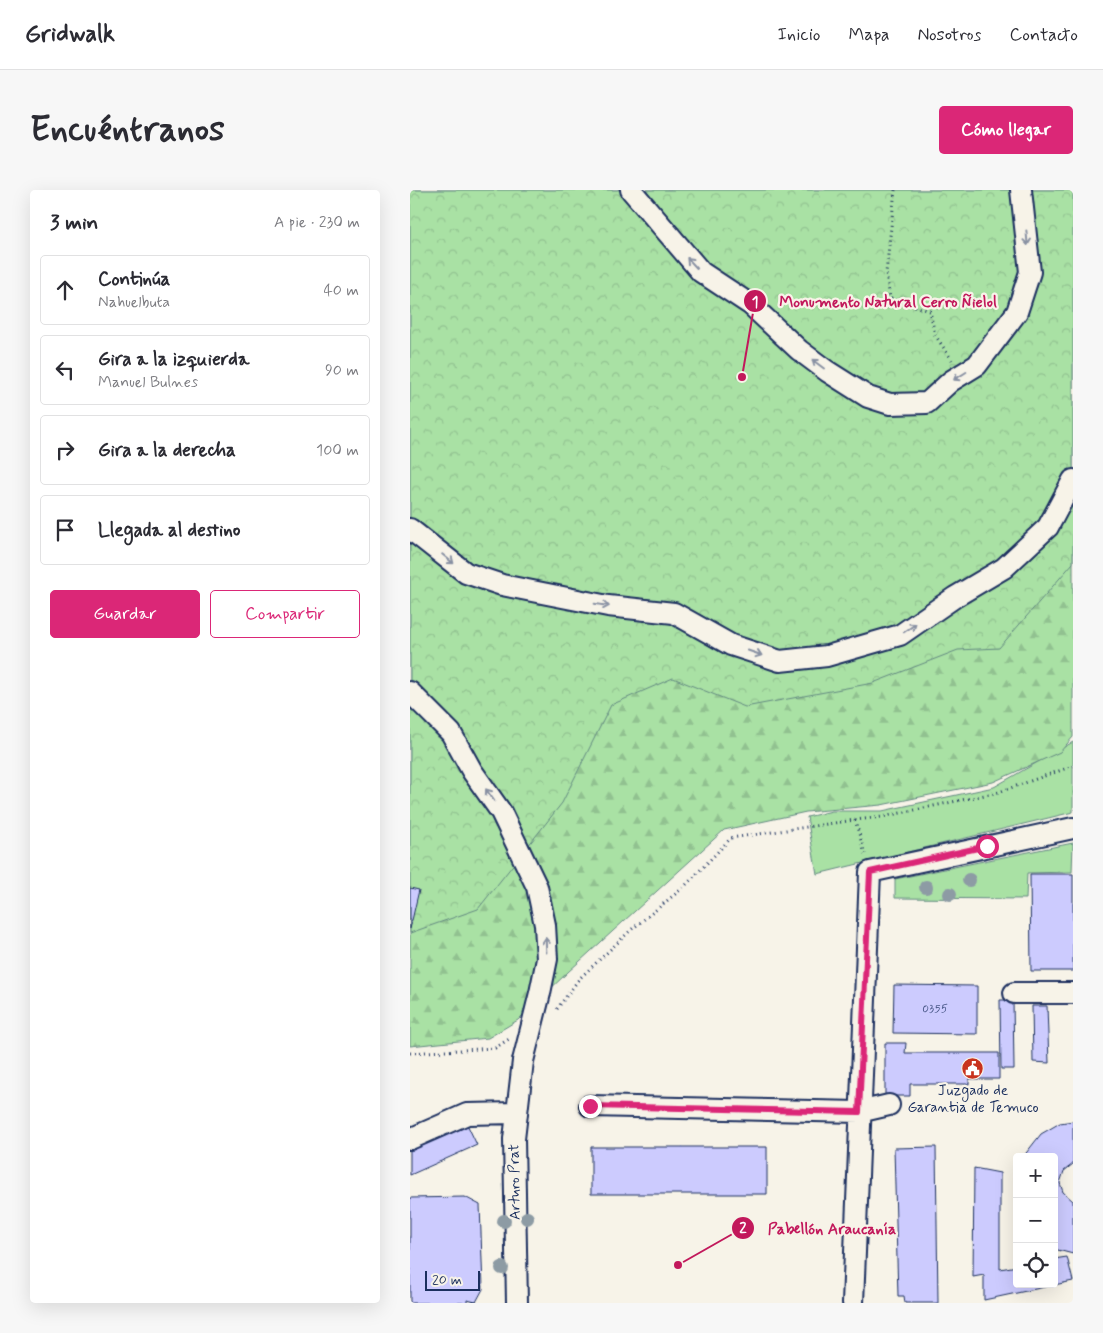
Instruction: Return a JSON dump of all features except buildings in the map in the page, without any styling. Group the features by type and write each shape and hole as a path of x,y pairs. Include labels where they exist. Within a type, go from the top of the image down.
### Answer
{"street":[{"path":"631,190 701,272 751,305 799,350 827,371 868,397 890,404 926,403 977,365 1017,312 1030,272 1021,190"},
{"path":"410,529 466,573 502,585 589,602 674,613 731,645 780,661 827,656 900,636 955,597 1004,568 1048,527 1073,480"},
{"name":"Arturo Prat","path":"410,692 451,733 472,771 501,812 538,887 545,925 547,959 523,1061 516,1113 517,1303"},
{"path":"853,1303 866,1142 859,1112 870,872 1073,828"},
{"path":"1014,992 1073,993"},
{"path":"590,1106 859,1112 889,1105"},
{"path":"410,1139 467,1114 516,1113"}],"path":[{"path":"895,190 886,272 890,298 930,312 935,335 962,375"},
{"path":"554,1013 579,979 631,930 684,887 730,838 882,817 999,792 1073,766"},
{"path":"855,820 870,872"},
{"path":"410,1053 495,1048 512,1038"}],"green space":[{"path":"410,190 1073,190 1073,737 1060,752 993,782 881,805 806,812 724,830 518,1020 488,1038 410,1046"},
{"path":"410,190 1073,190 1073,563 999,648 958,650 873,683 745,707 673,678 611,705 562,803 478,909 410,933"},
{"path":"1073,742 1073,812 817,874 807,817 832,811 882,811 994,787"},
{"path":"1073,843 1072,872 1027,873 1026,899 895,898 895,879"}],"place":[{"name":"Monumento Natural Cerro Ñielol","path":"742,377"},
{"name":"Juzgado de Garantia de Temuco","path":"973,1068"},
{"name":"Pabellón Araucanía","path":"678,1265"}],"route":[{"path":"590,1106 859,1112 870,872 987,846"}]}
